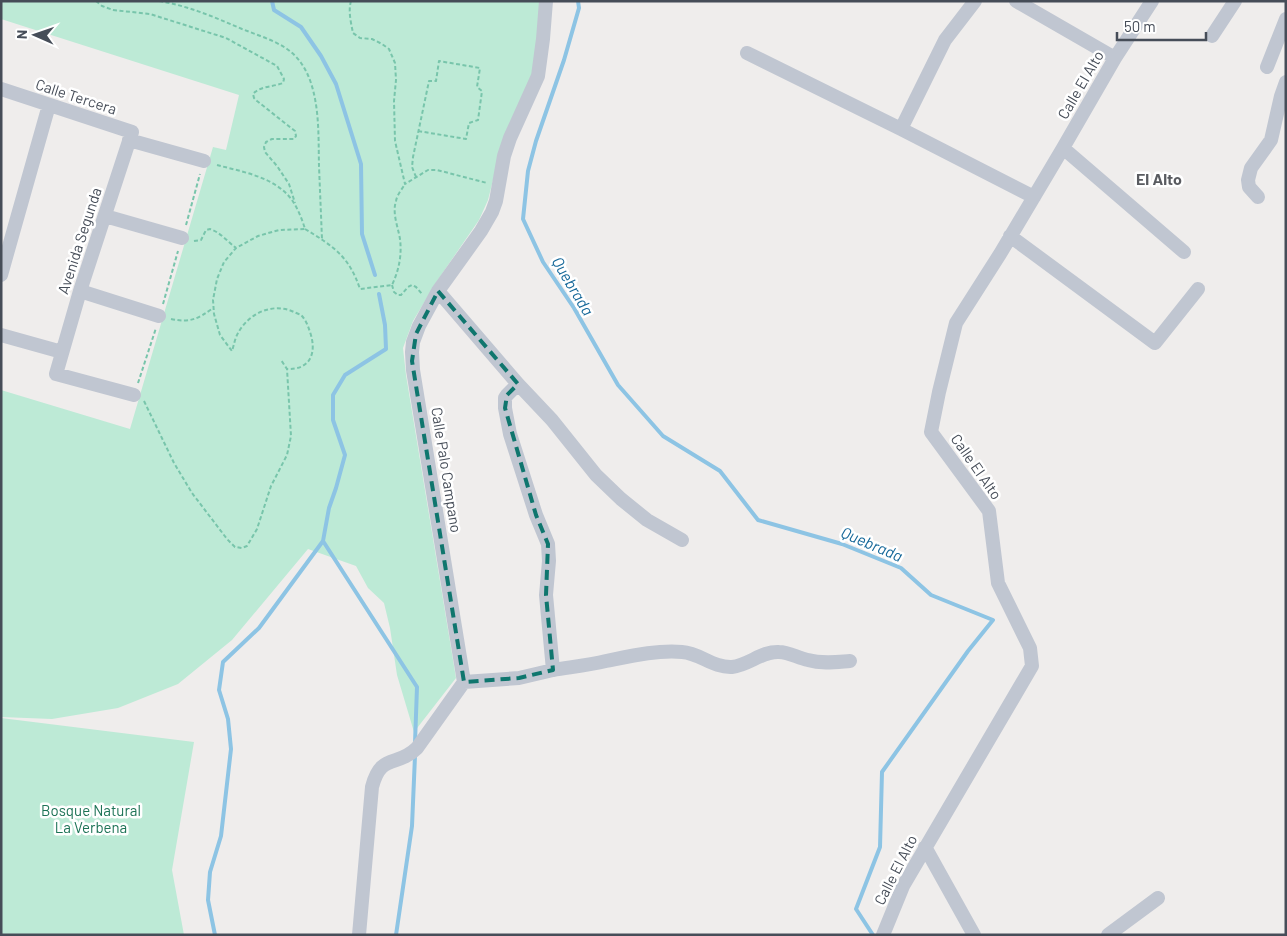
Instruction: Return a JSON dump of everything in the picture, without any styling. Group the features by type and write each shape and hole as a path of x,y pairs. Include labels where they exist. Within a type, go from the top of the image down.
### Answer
{"street":[{"name":"Calle Palo Campano","path":"464,682 412,352 419,326 438,291 492,212 496,201 504,156 510,138 538,76 546,1"},
{"path":"901,129 945,40 975,1"},
{"path":"1016,1 1115,58"},
{"name":"Calle El Alto","path":"883,935 903,886 1032,666 1030,648 998,583 989,512 931,432 956,323 1034,197 1115,58 1152,1"},
{"path":"1212,36 1235,1"},
{"path":"1267,67 1286,19"},
{"path":"747,53 1034,197"},
{"path":"1258,197 1249,187 1248,180 1251,168 1270,140 1280,96 1286,82"},
{"name":"Calle Tercera","path":"1,89 132,132 129,140"},
{"path":"1,275 49,105"},
{"path":"129,140 204,161"},
{"name":"Avenida Segunda","path":"129,140 80,291 56,374 134,395"},
{"path":"1063,148 1184,252"},
{"path":"105,216 182,238"},
{"path":"1010,236 1155,343 1198,289"},
{"path":"80,291 159,316"},
{"path":"438,291 518,384 552,420 596,475 647,520 682,540"},
{"path":"1,335 62,352"},
{"path":"518,384 505,398 505,408 510,434 536,515 548,544 549,561 546,595 553,670"},
{"path":"359,935 372,787 375,777 383,765 412,754 464,682 519,678 639,654 674,652 695,654 714,664 731,667 749,662 766,654 780,652 818,662 850,661"},
{"path":"925,847 974,935"},
{"path":"1108,935 1158,898"}],"path":[{"path":"96,1 102,6 113,10 150,14 226,38 276,66 284,79 283,83 263,88 255,91 253,94 257,101 295,131 296,136 294,139 272,139 266,142 264,147 265,152 277,166 288,184 296,207"},
{"path":"159,1 178,4 218,18 287,49 299,61 306,72 313,91 319,122 322,239"},
{"path":"351,1 353,33 360,38 372,39 382,44 389,49 395,62 395,141 406,184"},
{"path":"416,177 412,167 413,158 418,131 428,81 436,82 440,60 480,68 477,87 482,91 478,120 469,123 466,139 418,131"},
{"path":"281,360 287,369 290,436 287,455 271,486 257,529 247,546 242,548 235,546 227,539 192,493 170,455 144,401 134,395 204,161 247,173 270,182 291,199 300,214 305,229"},
{"path":"431,304 414,286 410,285 401,295 394,292 392,285 397,275 400,258 400,240 394,211 396,200 406,184 428,170 437,170 498,186"},
{"path":"182,238 194,241 201,240 206,230 210,229 218,232 236,248"},
{"path":"287,369 292,370 301,367 310,360 314,351 307,324 300,314 286,308 262,310 249,319 237,333 232,351 220,336 214,314 213,300 217,279 224,262 236,248 258,236 279,230 305,229 322,239 343,256 356,277 360,288 392,285"},
{"path":"159,316 185,322 196,319 213,307"}],"highlighted area":[{"path":"438,291 518,384 507,395 505,408 536,515 548,544 546,595 553,670 519,678 464,682 412,361 416,334"}],"green space":[{"path":"1,1 541,1 535,67 496,168 488,200 479,220 437,281 413,321 403,348 456,678 414,732 397,675 384,603 368,588 356,566 308,549 232,640 178,684 118,708 52,719 1,717 1,390 130,429 213,147 226,150 239,95 1,19"},
{"name":"Bosque Natural La Verbena","path":"1,718 194,742 172,870 184,935 1,935"}],"waterway":[{"path":"272,1 274,10 301,27 321,56 336,84 361,164 362,234 375,275"},
{"name":"Quebrada","path":"578,1 579,8 564,60 536,141 528,171 523,219 543,262 574,308 618,385 663,436 720,471 758,520 842,544 901,568 931,595 993,620 968,651 882,772 880,847 856,909 873,935"},
{"path":"215,935 208,900 210,872 221,836 231,749 228,719 219,690 223,662 259,628 323,541 329,508 345,455 333,420 333,395 345,375 386,349 385,325 379,294"},
{"path":"323,541 417,687 415,743"},
{"path":"396,935 412,826 415,756"}],"district":[{"name":"El Alto","path":"1159,179"}]}
